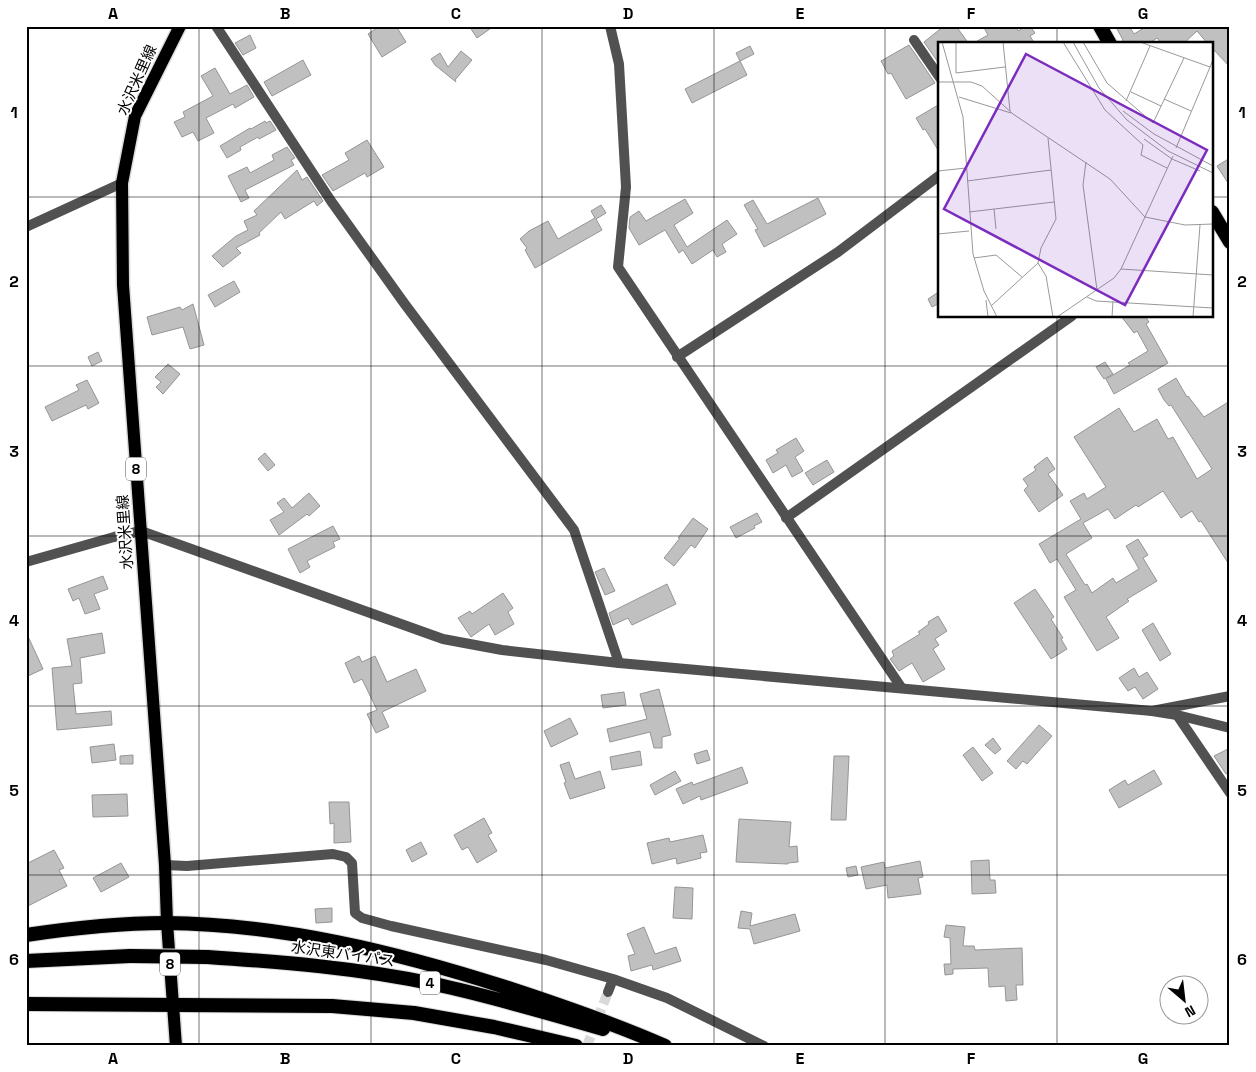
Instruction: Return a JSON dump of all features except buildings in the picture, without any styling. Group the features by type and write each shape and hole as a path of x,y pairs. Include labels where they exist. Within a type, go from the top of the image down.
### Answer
{"highway":[{"path":"1100,26 1109,42"},
{"path":"1214,217 1230,242"},
{"path":"26,935 84,927 167,923 241,928 310,936 383,952 467,975 612,1023 665,1046"},
{"name":"水沢東バイパス","path":"26,962 130,956 207,956 351,970 433,984 520,1005 604,1030 646,1046"},
{"path":"26,1004 332,1006 414,1014 494,1027 576,1046"}],"main road":[{"name":"水沢米里線","path":"176,1046 167,923 165,865 122,285 122,183 135,116 180,26"}],"street":[{"path":"216,26 331,200 404,303 574,530 619,663"},
{"path":"610,26 619,64 626,187 618,267 901,687"},
{"path":"914,40 938,75"},
{"path":"677,356 838,252 938,177"},
{"path":"26,227 122,183"},
{"path":"786,518 1069,318"},
{"path":"26,562 141,531 443,639 502,650 619,663 1152,711 1230,728"},
{"path":"1152,711 1230,696"},
{"path":"1177,715 1230,792"},
{"path":"165,865 187,866 333,854 346,857 352,863 355,913 362,918 546,960 613,979 667,998 764,1046"},
{"path":"608,992 613,979"}],"tunnel":[{"path":"587,1046 608,992"}]}
